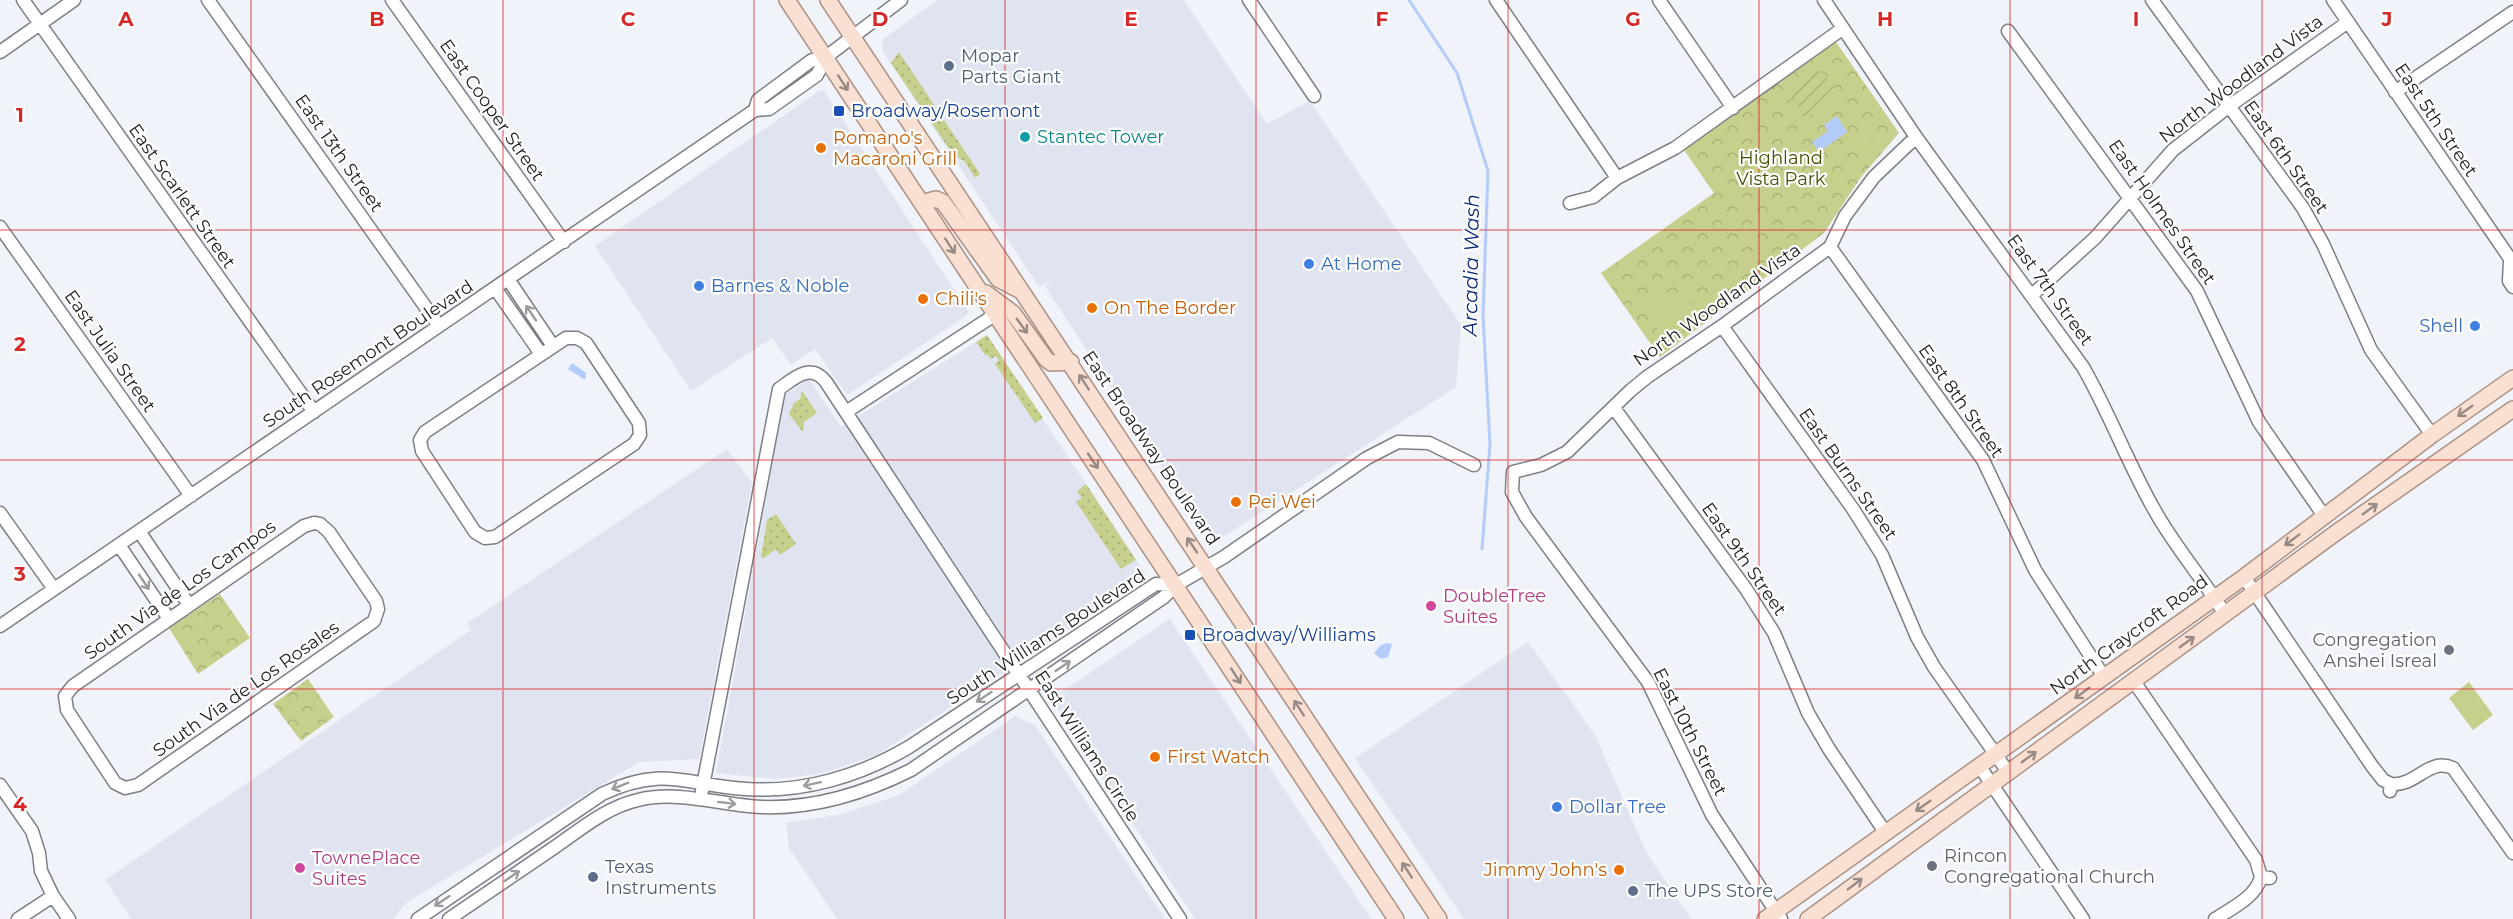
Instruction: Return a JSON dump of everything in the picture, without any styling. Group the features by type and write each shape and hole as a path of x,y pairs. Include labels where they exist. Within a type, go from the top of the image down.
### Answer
{"main road":[{"path":"787,0 1396,919"},
{"name":"East Broadway Boulevard","path":"828,0 1071,362 1439,919"},
{"path":"922,202 936,199 943,202 998,279 1024,292"},
{"path":"978,288 1013,313 1051,363 1071,362"},
{"name":"North Craycroft Road","path":"1774,916 1885,832 1997,755 2513,378"},
{"path":"1808,919 2133,680 2420,473 2513,409"}],"street":[{"name":"East Scarlett Street","path":"23,0 314,412"},
{"path":"0,51 74,0"},
{"name":"East 13th Street","path":"208,0 439,326"},
{"name":"East Cooper Street","path":"392,0 564,242"},
{"name":"South Rosemont Boulevard","path":"0,627 755,110 769,109 817,75 826,57 901,0"},
{"path":"1249,0 1314,96"},
{"path":"1496,0 1617,178"},
{"path":"1659,0 1733,108"},
{"name":"East 7th Street","path":"1824,0 1917,137 2083,367 2103,402 2140,485 2157,515 2225,614"},
{"name":"East 6th Street","path":"2152,0 2303,208 2323,244 2371,350 2432,435"},
{"name":"East 5th Street","path":"2333,0 2512,262 2509,281 2513,286"},
{"path":"2395,92 2513,12"},
{"name":"North Woodland Vista","path":"2031,295 2095,238 2173,150 2228,107 2348,22"},
{"path":"1570,203 1593,197 1617,178 1671,151 1842,28"},
{"name":"East Holmes Street","path":"2008,31 2197,291 2259,422 2324,516"},
{"name":"North Woodland Vista","path":"1513,472 1541,465 1567,452 1647,377 1722,326 1830,247 1845,216 1874,177 1917,137"},
{"name":"East Julia Street","path":"0,228 191,496"},
{"name":"East 8th Street","path":"1830,247 1983,460 2035,570 2104,677"},
{"path":"508,279 553,346"},
{"path":"495,288 541,354"},
{"path":"846,412 996,314"},
{"name":"East Burns Street","path":"1722,326 1853,509 1882,555 1917,637 1934,667 2008,772"},
{"path":"566,338 577,338 586,344 639,423 640,435 634,444 495,537 485,538 475,532 422,451 420,440 425,432 553,346 566,338"},
{"name":"East Williams Circle","path":"701,800 779,389 802,373 810,371 822,377 846,412 1180,919"},
{"name":"East 9th Street","path":"1614,408 1746,589 1774,633 1813,722 1885,832"},
{"path":"1176,585 1207,567 1367,458 1398,442 1429,443 1474,465"},
{"name":"East 10th Street","path":"1513,472 1512,492 1526,517 1648,682 1712,816 1774,916"},
{"path":"0,513 54,588"},
{"name":"South Via de Los Campos","path":"60,695 304,526 321,520 374,597 383,614"},
{"path":"139,531 189,605"},
{"path":"119,545 169,619"},
{"path":"2244,576 2383,780 2391,788 2403,785 2433,766 2445,765 2453,768 2513,853"},
{"name":"South Williams Boulevard","path":"418,919 602,794 628,783 645,779 680,778 747,789 801,787 849,775 892,758 1156,584 1176,585"},
{"name":"South Williams Boulevard","path":"449,919 620,805 656,797 761,807 785,807 846,796 911,770 1164,597 1176,585"},
{"name":"South Via de Los Rosales","path":"60,695 67,710 115,783 126,790 138,785 383,614"},
{"path":"2133,680 2266,877 2252,894 2216,919"},
{"path":"1980,767 2083,919"},
{"path":"0,785 32,831 39,853 41,871 53,896 69,919"},
{"path":"18,919 53,896"}],"shaded area":[{"path":"937,0 1184,0 1267,124 1310,101 1461,325 1456,387 1212,544 1045,286 1050,280 1039,287 883,52 882,40"},
{"path":"819,91 824,91 969,312 847,395 815,349 791,365 772,338 691,391 595,246"},
{"path":"987,335 1147,576 877,755 819,774 775,779 716,773 785,395 809,379 841,427"},
{"path":"727,449 752,483 699,759 639,762 406,903 393,919 131,919 105,880 471,630 467,623"},
{"path":"1170,619 1371,919 1195,919 1051,699"},
{"path":"1528,642 1595,735 1646,852 1691,919 1464,919 1355,758"},
{"path":"1015,716 1035,725 1165,919 837,919 789,848 786,823 838,815 899,795"}],"green space":[{"name":"Highland Vista Park","path":"1836,42 1899,133 1861,177 1824,233 1660,357 1601,273 1714,193 1684,150"},
{"path":"899,52 980,174 975,178 965,162 952,153 891,63"},
{"path":"1820,70 1839,95 1807,118 1789,92"},
{"path":"1873,123 1882,136 1860,151 1851,138"},
{"path":"1669,293 1686,297 1701,316 1670,338 1663,337 1641,306 1659,294"},
{"path":"987,335 1043,418 1035,423 995,364 999,360 996,356 991,359 987,354 985,355 976,342"},
{"path":"802,391 817,413 804,422 803,432 789,414 794,403 800,399"},
{"path":"1086,484 1136,560 1121,569 1076,502 1082,498 1077,491"},
{"path":"776,514 796,544 780,555 776,549 764,558 761,557 767,520"},
{"path":"220,594 250,638 198,674 169,628"},
{"path":"308,679 334,717 301,741 273,704"},
{"path":"2469,682 2493,715 2473,730 2449,698"}],"water":[{"path":"1837,116 1847,132 1819,152 1812,142 1828,131 1824,125"},
{"path":"572,363 586,373 585,380 568,369"},
{"path":"1392,644 1388,657 1381,659 1374,653 1381,645"}],"waterway":[{"name":"Arcadia Wash","path":"1409,0 1457,73 1488,171 1483,316 1490,444 1482,549"}],"place":[{"name":"Mopar Parts Giant","path":"949,66"},
{"name":"Broadway/Rosemont","path":"839,111"},
{"name":"Stantec Tower","path":"1025,137"},
{"name":"Romano's Macaroni Grill","path":"821,148"},
{"name":"At Home","path":"1309,264"},
{"name":"Barnes & Noble","path":"699,286"},
{"name":"Chili's","path":"923,299"},
{"name":"On The Border","path":"1092,308"},
{"name":"Shell","path":"2475,326"},
{"name":"Pei Wei","path":"1236,502"},
{"name":"DoubleTree Suites","path":"1431,606"},
{"name":"Broadway/Williams","path":"1190,635"},
{"name":"Congregation Anshei Isreal","path":"2449,650"},
{"name":"First Watch","path":"1155,757"},
{"name":"Dollar Tree","path":"1557,807"},
{"name":"Rincon Congregational Church","path":"1932,866"},
{"name":"TownePlace Suites","path":"300,868"},
{"name":"Jimmy John's","path":"1619,870"},
{"name":"Texas Instruments","path":"593,877"},
{"name":"The UPS Store","path":"1633,891"}]}
